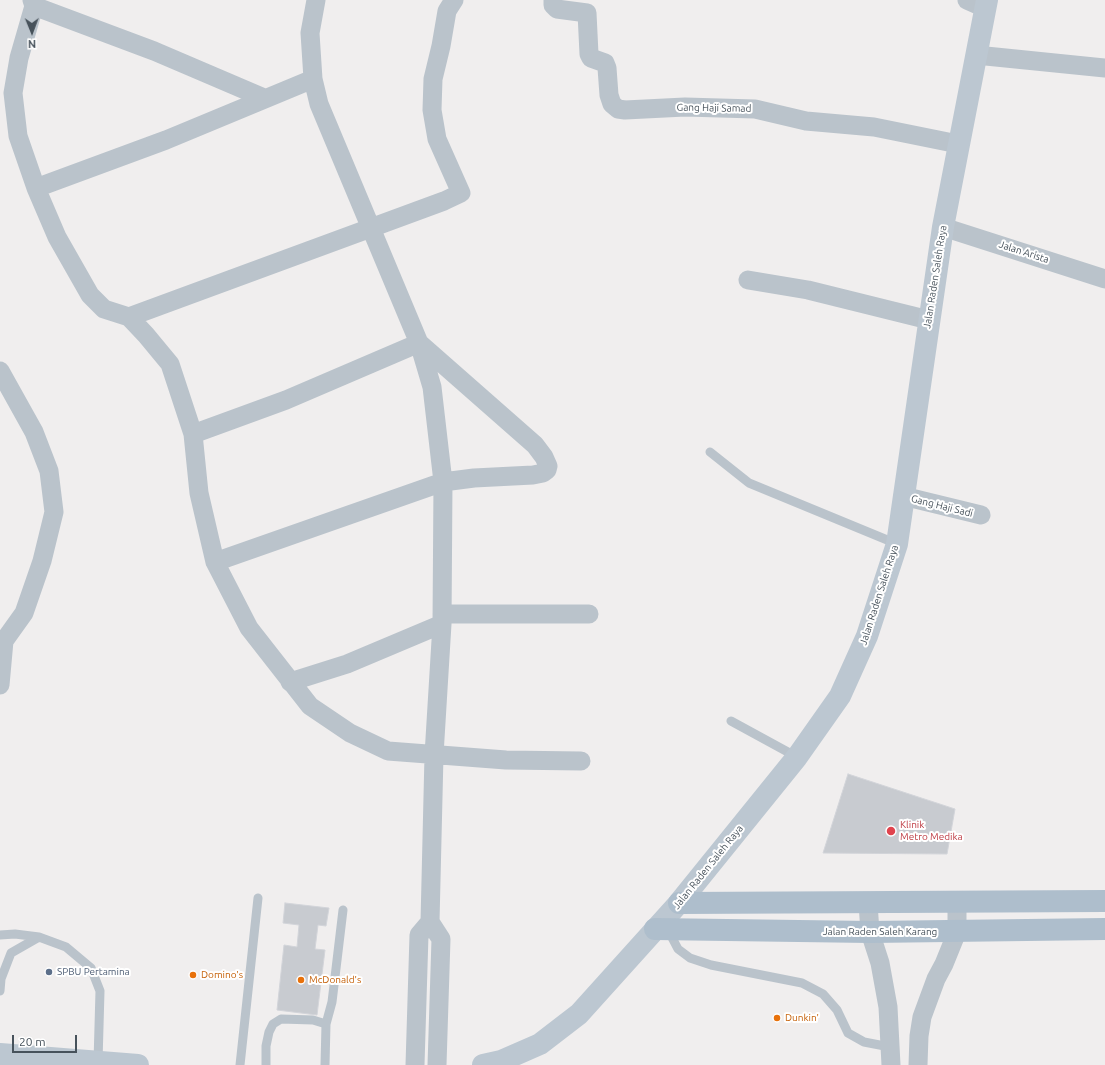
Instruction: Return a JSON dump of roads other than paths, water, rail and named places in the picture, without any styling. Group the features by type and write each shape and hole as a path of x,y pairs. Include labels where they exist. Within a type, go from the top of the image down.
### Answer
{"main road":[{"name":"Jalan Raden Saleh Raya","path":"483,1065 501,1061 540,1044 579,1014 661,929 679,903 797,757 840,696 867,636 896,544 943,227 976,55 979,3"},
{"path":"679,903 1105,901"},
{"name":"Jalan Raden Saleh Karang","path":"661,929 957,932 1105,929"},
{"path":"0,1054 138,1065"}],"street":[{"path":"316,0 310,33 313,79 319,104 419,343 432,387 444,482 442,619 434,755 430,922 441,939 437,1065"},
{"path":"128,317 444,201 461,193 437,140 432,110 433,79 447,11 454,0"},
{"name":"Gang Haji Samad","path":"553,0 553,5 557,9 587,13 589,54 591,58 605,63 607,68 610,100 618,109 625,110 685,107 755,108 806,120 874,127 958,144"},
{"path":"264,98 154,50 33,3 19,58 13,93 18,136 36,188 57,237 90,295 104,310 128,317 146,334 170,364 193,434 199,494 215,562 249,628 310,706 350,733 388,751 506,760 581,761"},
{"path":"976,55 1105,68"},
{"path":"36,188 166,140 264,98 313,79"},
{"name":"Jalan Arista","path":"943,227 1105,279"},
{"path":"748,280 808,290 929,320"},
{"path":"193,434 286,400 419,343"},
{"path":"215,562 444,482 533,475 543,473 547,470 548,466 544,457 535,445 419,343"},
{"path":"0,371 34,432 49,471 54,512 42,562 24,613 2,641 0,685"},
{"name":"Gang Haji Sadi","path":"903,496 981,515"},
{"path":"290,682 347,664 442,619 589,614"},
{"path":"918,1065 919,1036 922,1017 936,979 957,932 957,902"},
{"path":"868,903 870,932 880,963 886,992 890,1056"},
{"path":"415,1065 419,935 430,922"}],"lane":[{"path":"710,452 749,483 896,544"},
{"path":"731,721 797,757"},
{"path":"240,1065 258,898"},
{"path":"325,1065 326,1024 332,1002 343,910"},
{"path":"661,929 678,949 690,958 711,965 802,983 823,994 837,1010 848,1033 890,1056"},
{"path":"0,935 15,934 39,938 66,947 91,968 100,991 98,1062"},
{"path":"0,991 1,979 11,953 39,938"},
{"path":"266,1065 266,1046 269,1032 273,1024 281,1019 313,1020 326,1024"}],"place":[{"name":"Klinik Metro Medika","path":"891,831"},
{"name":"SPBU Pertamina","path":"49,972"},
{"name":"Domino's","path":"193,975"},
{"name":"McDonald's","path":"301,980"},
{"name":"Dunkin'","path":"777,1018"}]}
